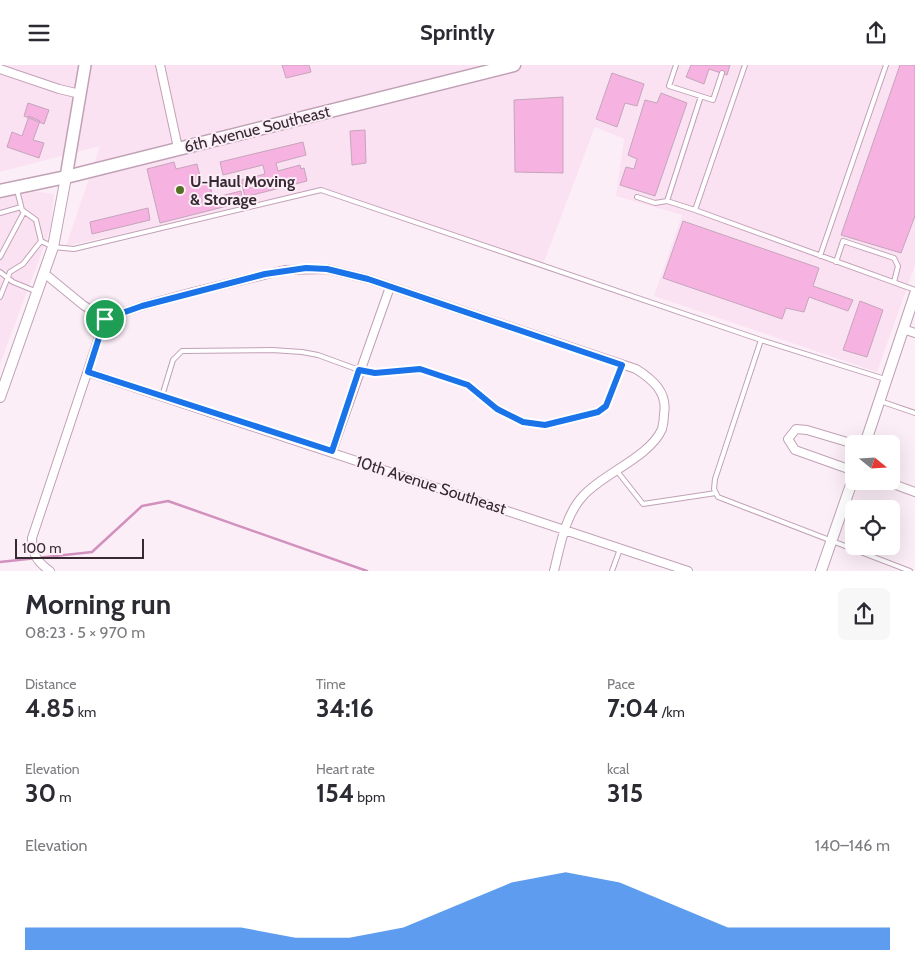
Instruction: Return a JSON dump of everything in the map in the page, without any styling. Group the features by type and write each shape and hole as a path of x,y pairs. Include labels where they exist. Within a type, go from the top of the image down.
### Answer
{"main road":[{"path":"66,177 85,65"},
{"name":"6th Avenue Southeast","path":"0,191 66,177 493,67 514,65"}],"street":[{"path":"160,65 178,148"},
{"path":"0,69 80,94"},
{"path":"0,397 53,247 66,177"},
{"path":"105,319 159,301 286,270 327,269 348,273 636,369 654,381 664,399 665,409 662,429 650,446 583,496 571,514 565,529 554,571"},
{"path":"44,273 83,305 105,319"},
{"path":"332,451 359,370 390,287"},
{"path":"868,435 915,294"},
{"path":"50,571 36,559 32,549 32,538 105,319"},
{"path":"903,329 915,333"},
{"name":"10th Avenue Southeast","path":"88,372 332,451 688,571"},
{"path":"845,441 807,430 796,429 788,439 795,450 845,468"},
{"path":"900,486 915,492"},
{"path":"821,571 849,490"}],"lane":[{"path":"676,65 669,85 713,100 722,73"},
{"path":"695,210 745,65"},
{"path":"820,256 886,65"},
{"path":"667,201 701,96"},
{"path":"0,297 12,270 23,264 40,241 36,220 24,212 16,188"},
{"path":"40,241 53,247 74,249 321,190 761,340 886,380"},
{"path":"637,197 655,203 667,201 695,210 915,290"},
{"path":"0,213 21,207"},
{"path":"0,257 24,212"},
{"path":"836,262 843,241 894,258 898,266 894,283"},
{"path":"0,272 21,286 37,292"},
{"path":"761,340 716,479 714,489 718,497 910,571"},
{"path":"162,396 173,360 182,351 272,350 302,352 326,357 359,370 375,373 420,369 468,385 497,409 523,422 545,425 598,412 606,406 622,365"},
{"path":"880,401 915,413"},
{"path":"617,471 643,504 716,493"},
{"path":"612,571 620,549"}],"shaded area":[{"path":"0,65 915,65 915,265 877,372 654,296 682,215 616,196 624,139 595,127 542,267 321,190 66,246 100,146 0,172"},
{"path":"32,191 54,194 50,230 0,364 0,199"}],"building":[{"path":"282,65 309,65 311,72 286,78"},
{"path":"691,65 730,65 727,75 709,69 704,84 686,77"},
{"path":"900,65 915,65 915,216 901,253 841,235"},
{"path":"612,73 644,84 637,106 625,103 617,127 596,119"},
{"path":"661,93 687,103 655,196 620,185 626,167 634,169 637,159 628,155 645,100 657,103"},
{"path":"563,97 563,173 515,172 514,100"},
{"path":"28,103 49,110 44,124 24,116"},
{"path":"29,116 40,121 33,140 44,143 39,158 7,147 12,132 22,136"},
{"path":"365,130 366,163 352,165 350,131"},
{"path":"303,142 306,155 276,163 278,171 300,165 301,169 304,168 307,181 245,197 241,180 265,174 263,165 223,175 220,162"},
{"path":"174,162 176,169 197,164 202,184 209,182 213,198 241,191 243,202 160,223 147,169"},
{"path":"148,208 150,220 92,234 90,222"},
{"path":"683,221 819,268 813,286 853,300 848,311 809,297 804,312 786,308 782,319 663,278"},
{"path":"860,301 883,310 867,357 843,350"}],"waterway":[{"path":"0,562 92,552 142,506 168,501 367,571"}],"place":[{"name":"U-Haul Moving & Storage","path":"180,190"}],"route":[{"path":"306,268 327,269 368,279 622,365 606,406 598,412 545,425 523,422 502,412 468,385 444,376 420,369 375,373 359,370 332,451 88,372 105,319 142,306 265,274 306,268"}]}
